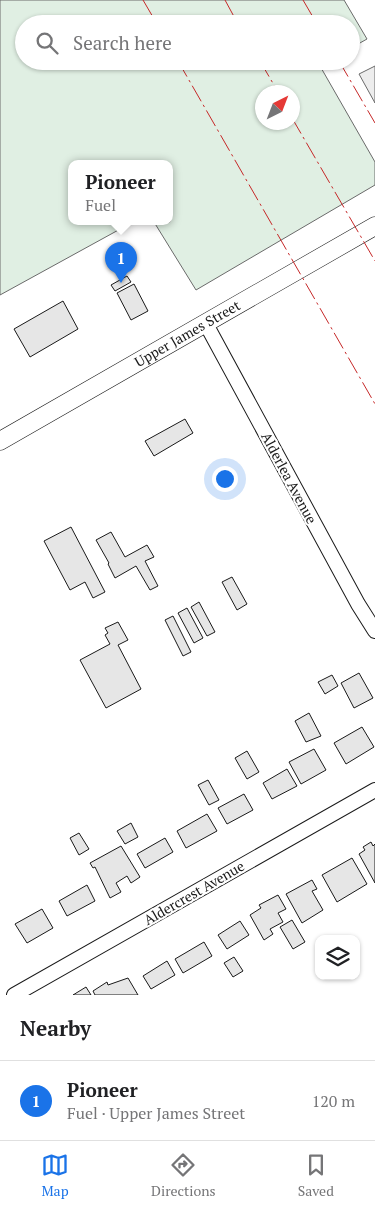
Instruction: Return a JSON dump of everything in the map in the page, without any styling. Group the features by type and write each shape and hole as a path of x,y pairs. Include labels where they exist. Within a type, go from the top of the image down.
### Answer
{"main road":[{"name":"Upper James Street","path":"0,441 375,226"}],"street":[{"name":"Alderlea Avenue","path":"206,324 358,604 375,630"},
{"name":"Aldercrest Avenue","path":"14,995 375,790"}],"green space":[{"path":"0,0 344,0 353,15 15,15 15,70 322,70 375,162 375,185 196,290 156,225 173,225 173,160 68,160 68,225 128,225 0,295"},
{"path":"360,27 367,39 360,43"}],"shaded area":[{"path":"375,66 375,103 359,74"}],"building":[{"path":"127,276 131,282 115,291 111,285"},
{"path":"134,284 148,311 131,320 117,293"},
{"path":"63,301 78,329 30,357 14,329"},
{"path":"185,419 193,433 154,456 145,441"},
{"path":"71,527 105,592 93,598 85,582 70,590 44,541"},
{"path":"111,532 125,557 147,545 154,557 145,561 158,586 150,590 136,566 115,578 96,540"},
{"path":"232,577 247,604 237,610 222,582"},
{"path":"199,602 215,632 207,636 191,607"},
{"path":"187,608 203,638 194,643 178,613"},
{"path":"173,616 191,652 183,656 165,620"},
{"path":"118,622 128,640 118,645 141,689 106,708 80,660 110,644 105,635 108,633 105,628"},
{"path":"359,673 373,698 354,708 341,683"},
{"path":"332,675 338,686 325,694 318,682"},
{"path":"309,713 321,736 306,742 295,721"},
{"path":"362,727 374,747 346,764 334,743"},
{"path":"314,749 326,770 301,784 289,762"},
{"path":"247,751 259,772 247,779 235,758"},
{"path":"287,769 297,786 272,799 263,783"},
{"path":"208,780 219,800 209,805 198,785"},
{"path":"244,794 253,810 227,824 218,808"},
{"path":"207,814 217,831 186,848 177,831"},
{"path":"131,823 138,837 125,844 117,831"},
{"path":"79,833 89,849 79,855 70,838"},
{"path":"165,838 173,852 145,868 137,854"},
{"path":"371,842 373,846 375,844 375,883 359,854 365,850 363,847"},
{"path":"121,846 140,877 131,883 127,876 116,883 121,892 110,898 95,867 93,868 90,863"},
{"path":"352,858 367,884 337,902 322,875"},
{"path":"312,880 317,889 312,891 323,910 302,923 286,894"},
{"path":"87,885 95,901 67,916 59,901"},
{"path":"278,895 286,909 278,913 283,922 270,929 273,934 264,940 250,915 261,908 259,905"},
{"path":"42,909 53,928 27,943 15,924"},
{"path":"292,920 305,942 293,949 280,927"},
{"path":"240,921 249,935 227,949 218,935"},
{"path":"204,942 212,956 183,973 175,959"},
{"path":"234,957 243,971 233,977 224,963"},
{"path":"167,961 175,975 151,989 143,976"},
{"path":"128,978 138,995 95,995 93,991 107,982 108,985"},
{"path":"86,987 91,995 73,995"}],"power":[{"path":"143,0 152,15"},
{"path":"225,0 233,15"},
{"path":"303,0 312,15"},
{"path":"183,70 375,404"},
{"path":"265,70 274,85"},
{"path":"344,70 375,123"},
{"path":"299,130 375,261"}],"place":[{"name":"Pioneer","path":"121,283"}]}
